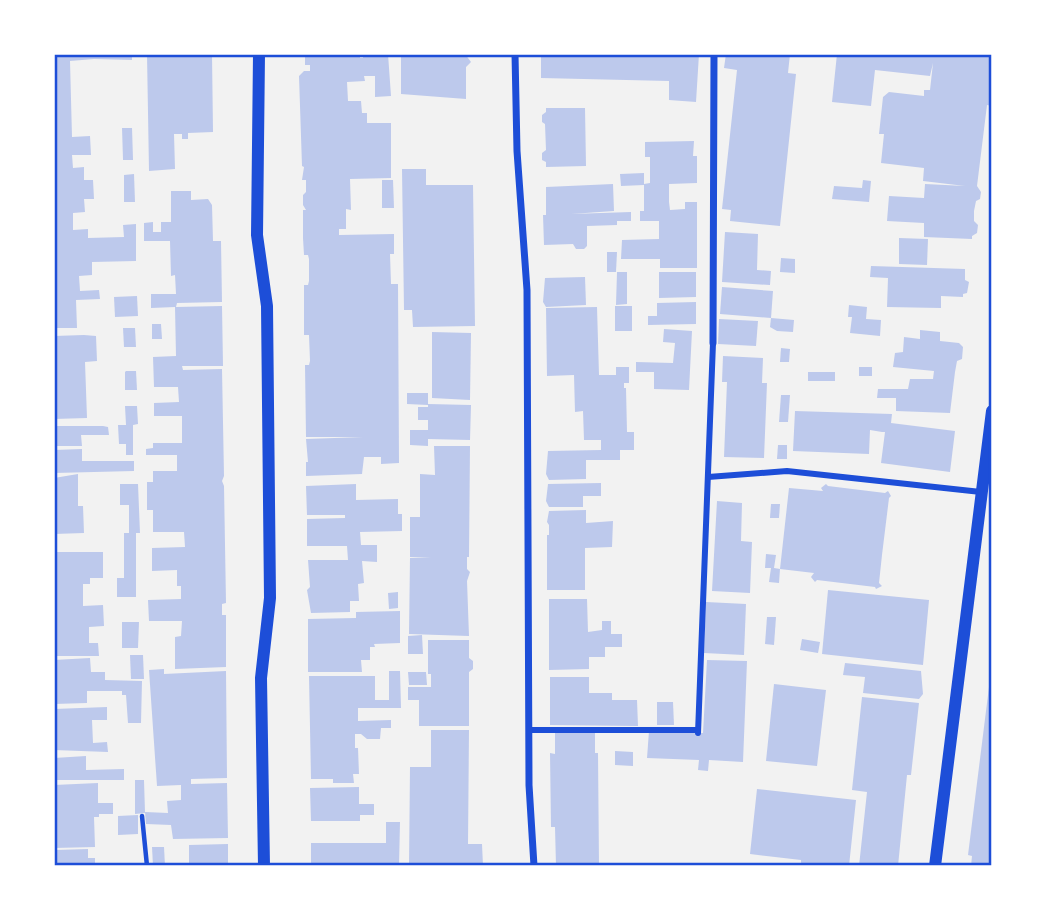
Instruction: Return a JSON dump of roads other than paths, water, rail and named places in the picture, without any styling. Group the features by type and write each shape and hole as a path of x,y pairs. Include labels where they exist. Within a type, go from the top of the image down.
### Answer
{"street":[{"path":"259,54 257,236 267,306 271,598 261,678 264,866"},
{"path":"515,54 517,151 527,290 528,730 534,866"},
{"path":"528,730 698,732 713,343 714,54"},
{"path":"935,866 992,411"},
{"path":"708,477 787,471 982,492"}]}
